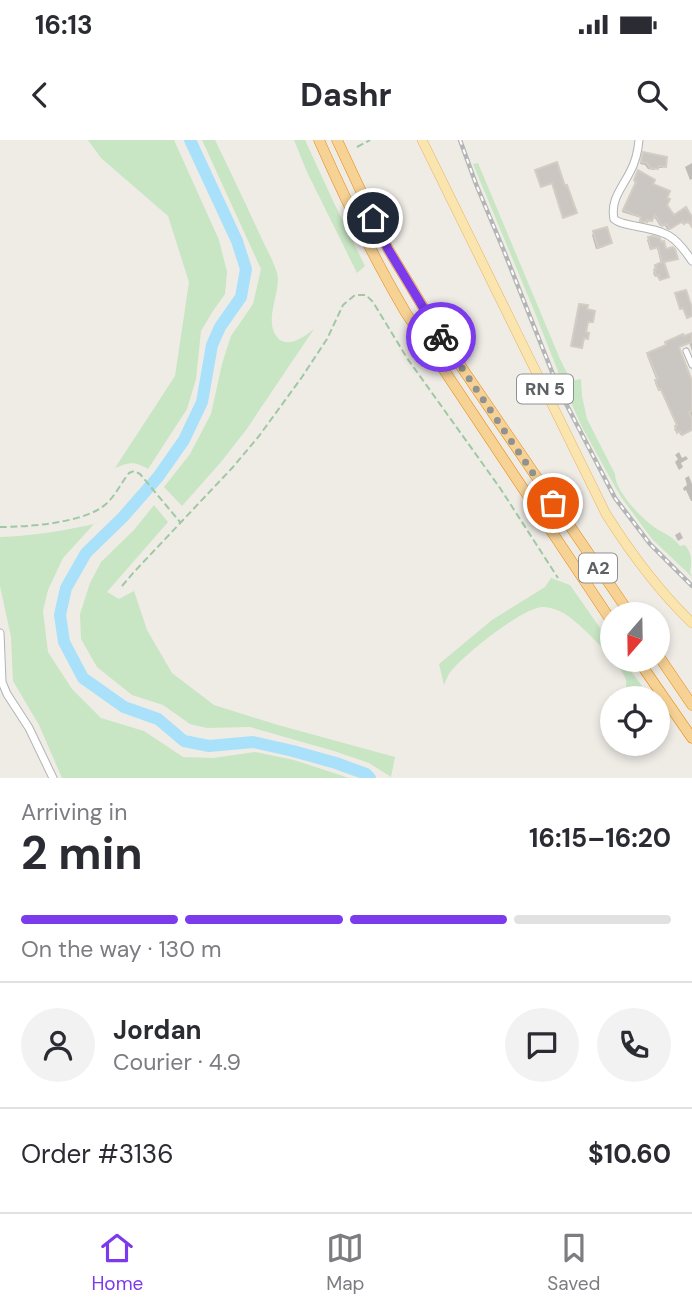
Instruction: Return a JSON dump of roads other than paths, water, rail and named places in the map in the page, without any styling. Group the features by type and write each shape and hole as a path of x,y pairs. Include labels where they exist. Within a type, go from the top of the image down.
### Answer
{"highway":[{"name":"A2","path":"319,140 350,211 406,313 600,604"},
{"name":"A2","path":"337,140 388,249 421,305 622,602"},
{"path":"646,672 692,738"},
{"path":"670,672 692,705"}],"main road":[{"name":"RN 5","path":"422,140 606,514 649,574 692,623"}],"street":[{"path":"639,140 630,173 618,190 613,206 614,219 620,223 656,229 671,236 684,247 692,261"},
{"path":"686,351 692,365"},
{"path":"0,633 2,682 29,728 53,778"}],"waterway":[{"path":"190,140 237,241 246,269 241,297 220,327 212,345 202,402 184,440 158,477 123,517 86,553 66,588 60,615 64,642 83,678 124,707 158,719 184,741 209,746 253,742 336,763 370,778"}],"railway":[{"path":"460,140 560,392 615,498 650,544 692,586"}]}
